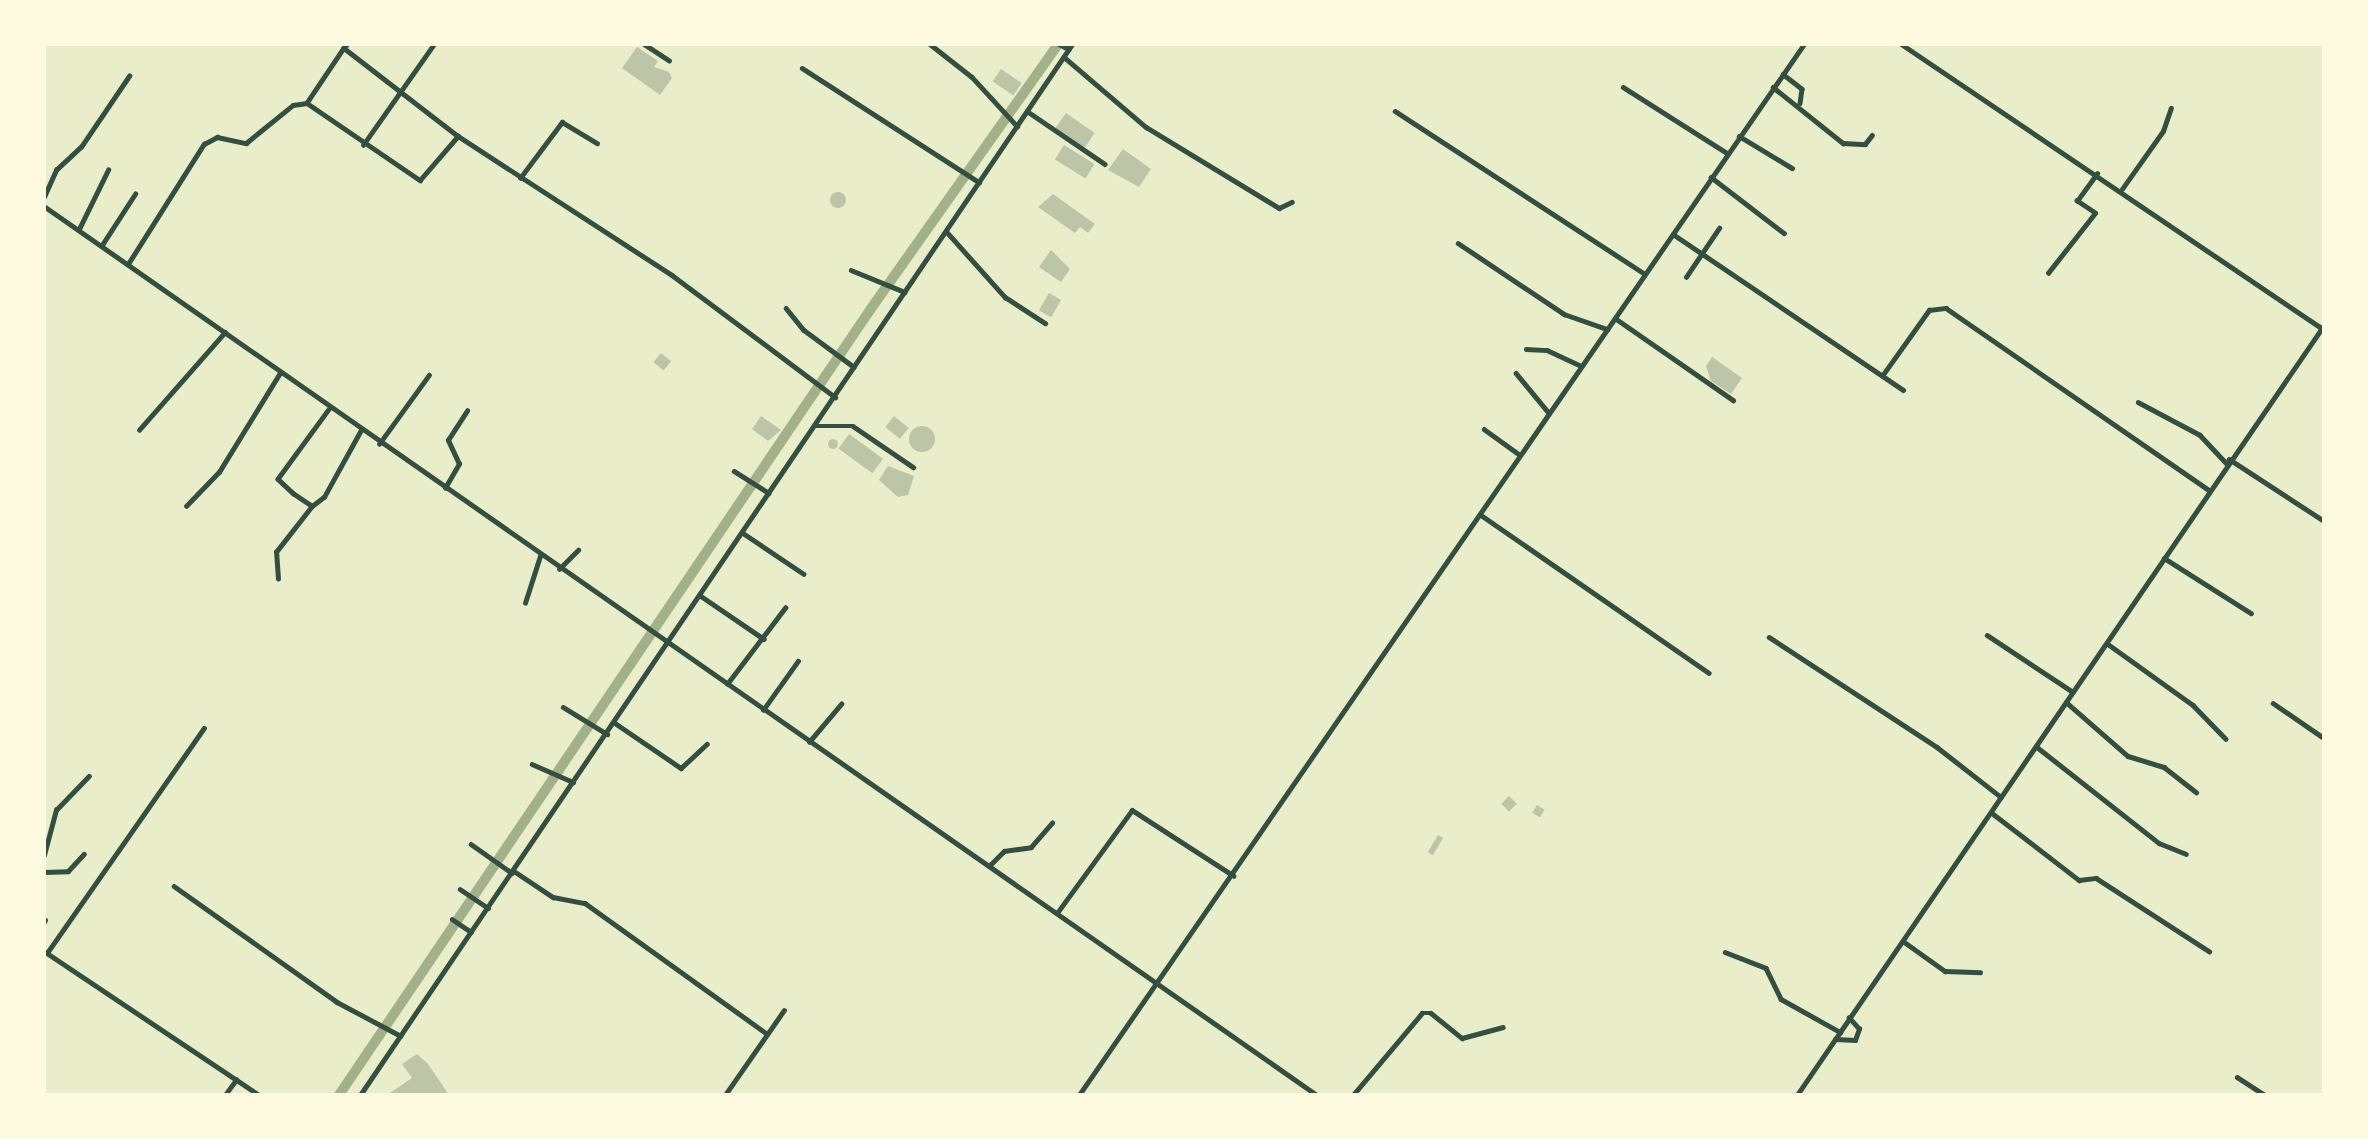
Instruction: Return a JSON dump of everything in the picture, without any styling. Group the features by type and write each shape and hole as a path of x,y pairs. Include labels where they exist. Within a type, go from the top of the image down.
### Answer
{"street":[{"path":"363,145 434,44"},
{"path":"644,44 669,60"},
{"path":"930,44 972,76 998,110 1015,124"},
{"path":"1079,1095 1234,876 1580,366 1804,44"},
{"path":"1797,1095 2108,644 2227,461 2323,328 2122,189 1901,44"},
{"path":"360,1095 575,783 905,293 1015,124 1027,111 1070,46 1060,45"},
{"path":"307,103 346,46 399,93 458,136 672,275 835,397"},
{"path":"1064,57 1146,127 1279,208 1292,202"},
{"path":"802,68 979,181"},
{"path":"1783,74 1802,89 1800,103"},
{"path":"44,197 56,170 81,147 129,76"},
{"path":"1623,87 1727,153"},
{"path":"1773,87 1800,103 1843,143 1865,144 1872,135"},
{"path":"128,264 204,144 217,137 246,144 293,105 307,103 363,145 419,180 458,136"},
{"path":"2122,189 2163,131 2171,108"},
{"path":"1027,111 1105,164"},
{"path":"1395,111 1645,274"},
{"path":"520,178 562,122 597,143"},
{"path":"1739,136 1793,168"},
{"path":"79,229 108,170"},
{"path":"2048,273 2095,213 2077,201 2097,173"},
{"path":"1711,177 1784,233"},
{"path":"102,245 135,194"},
{"path":"44,206 225,332 379,444 1317,1095"},
{"path":"1686,277 1719,228"},
{"path":"946,231 1005,297 1045,323"},
{"path":"1673,234 1903,390"},
{"path":"1458,243 1564,314 1607,329"},
{"path":"851,270 886,279 905,293"},
{"path":"1882,376 1929,310 1946,307 2209,489"},
{"path":"786,308 834,354 854,368"},
{"path":"1615,318 1733,400"},
{"path":"139,430 225,332"},
{"path":"1526,349 1547,350 1580,366"},
{"path":"186,506 219,472 280,373"},
{"path":"1516,373 1549,413"},
{"path":"379,444 429,375"},
{"path":"2138,402 2200,435 2227,461 2324,521"},
{"path":"312,506 278,479 330,408"},
{"path":"445,488 460,464 448,440 467,411"},
{"path":"815,426 853,426 913,467"},
{"path":"1484,429 1520,456"},
{"path":"278,579 276,552 332,485 361,430"},
{"path":"734,471 769,494"},
{"path":"1481,515 1709,673"},
{"path":"743,533 804,574"},
{"path":"559,569 578,550"},
{"path":"525,603 540,556"},
{"path":"2164,558 2251,612"},
{"path":"701,596 764,639"},
{"path":"727,684 764,639 785,608"},
{"path":"1987,635 2073,692"},
{"path":"1769,637 1937,747 2001,797"},
{"path":"2108,644 2193,705 2226,739"},
{"path":"763,710 798,661"},
{"path":"2066,702 2128,756 2164,767 2196,792"},
{"path":"2273,703 2324,738"},
{"path":"810,742 841,704"},
{"path":"563,707 608,734"},
{"path":"615,723 681,768 707,744"},
{"path":"204,728 45,952 259,1095"},
{"path":"2037,747 2160,843 2186,854"},
{"path":"533,765 575,783"},
{"path":"44,855 56,810 89,776"},
{"path":"1057,913 1132,810 1234,876"},
{"path":"1992,813 2079,880 2096,878 2209,951"},
{"path":"989,866 1004,851 1031,847 1052,823"},
{"path":"471,845 553,897 585,904 767,1034"},
{"path":"44,872 68,871 84,854"},
{"path":"174,886 401,1037"},
{"path":"460,889 488,908"},
{"path":"452,919 472,932"},
{"path":"1903,941 1945,971 1980,972"},
{"path":"1725,952 1766,968 1782,999 1840,1032"},
{"path":"725,1095 785,1010"},
{"path":"1353,1095 1422,1013 1431,1013 1462,1038 1503,1027"},
{"path":"1835,1039 1855,1040 1859,1029 1849,1018"},
{"path":"2237,1077 2264,1095"},
{"path":"225,1095 236,1080"}],"building":[{"path":"637,47 658,61 654,67 669,72 672,78 660,95 622,68"},
{"path":"1001,69 1022,83 1013,95 993,81"},
{"path":"1066,113 1095,133 1083,149 1055,129"},
{"path":"1064,145 1095,164 1086,178 1055,159"},
{"path":"1123,149 1151,169 1139,187 1108,170"},
{"path":"835,192 841,192 846,200 844,206 835,208 830,203 830,197"},
{"path":"1053,194 1095,224 1088,233 1080,227 1075,233 1038,207"},
{"path":"1051,250 1070,269 1061,282 1039,267"},
{"path":"1049,293 1061,300 1051,317 1039,310"},
{"path":"661,353 671,361 664,371 653,362"},
{"path":"1712,357 1742,378 1731,394 1711,381 1706,366"},
{"path":"761,416 781,430 768,441 752,429"},
{"path":"894,416 909,428 900,439 885,427"},
{"path":"922,426 931,430 935,439 931,448 922,452 913,448 909,439 913,430"},
{"path":"849,434 883,459 872,473 838,449"},
{"path":"833,439 837,440 837,448 833,449 829,448 828,444 829,440"},
{"path":"888,466 914,476 908,495 898,497 879,480"},
{"path":"1509,796 1517,804 1509,812 1501,804"},
{"path":"1537,805 1545,810 1540,817 1532,813"},
{"path":"1438,835 1443,838 1433,855 1428,852"},
{"path":"417,1054 428,1064 449,1095 387,1095 412,1078 402,1064"}],"waterway":[{"path":"339,1095 870,310 1058,44"}]}
